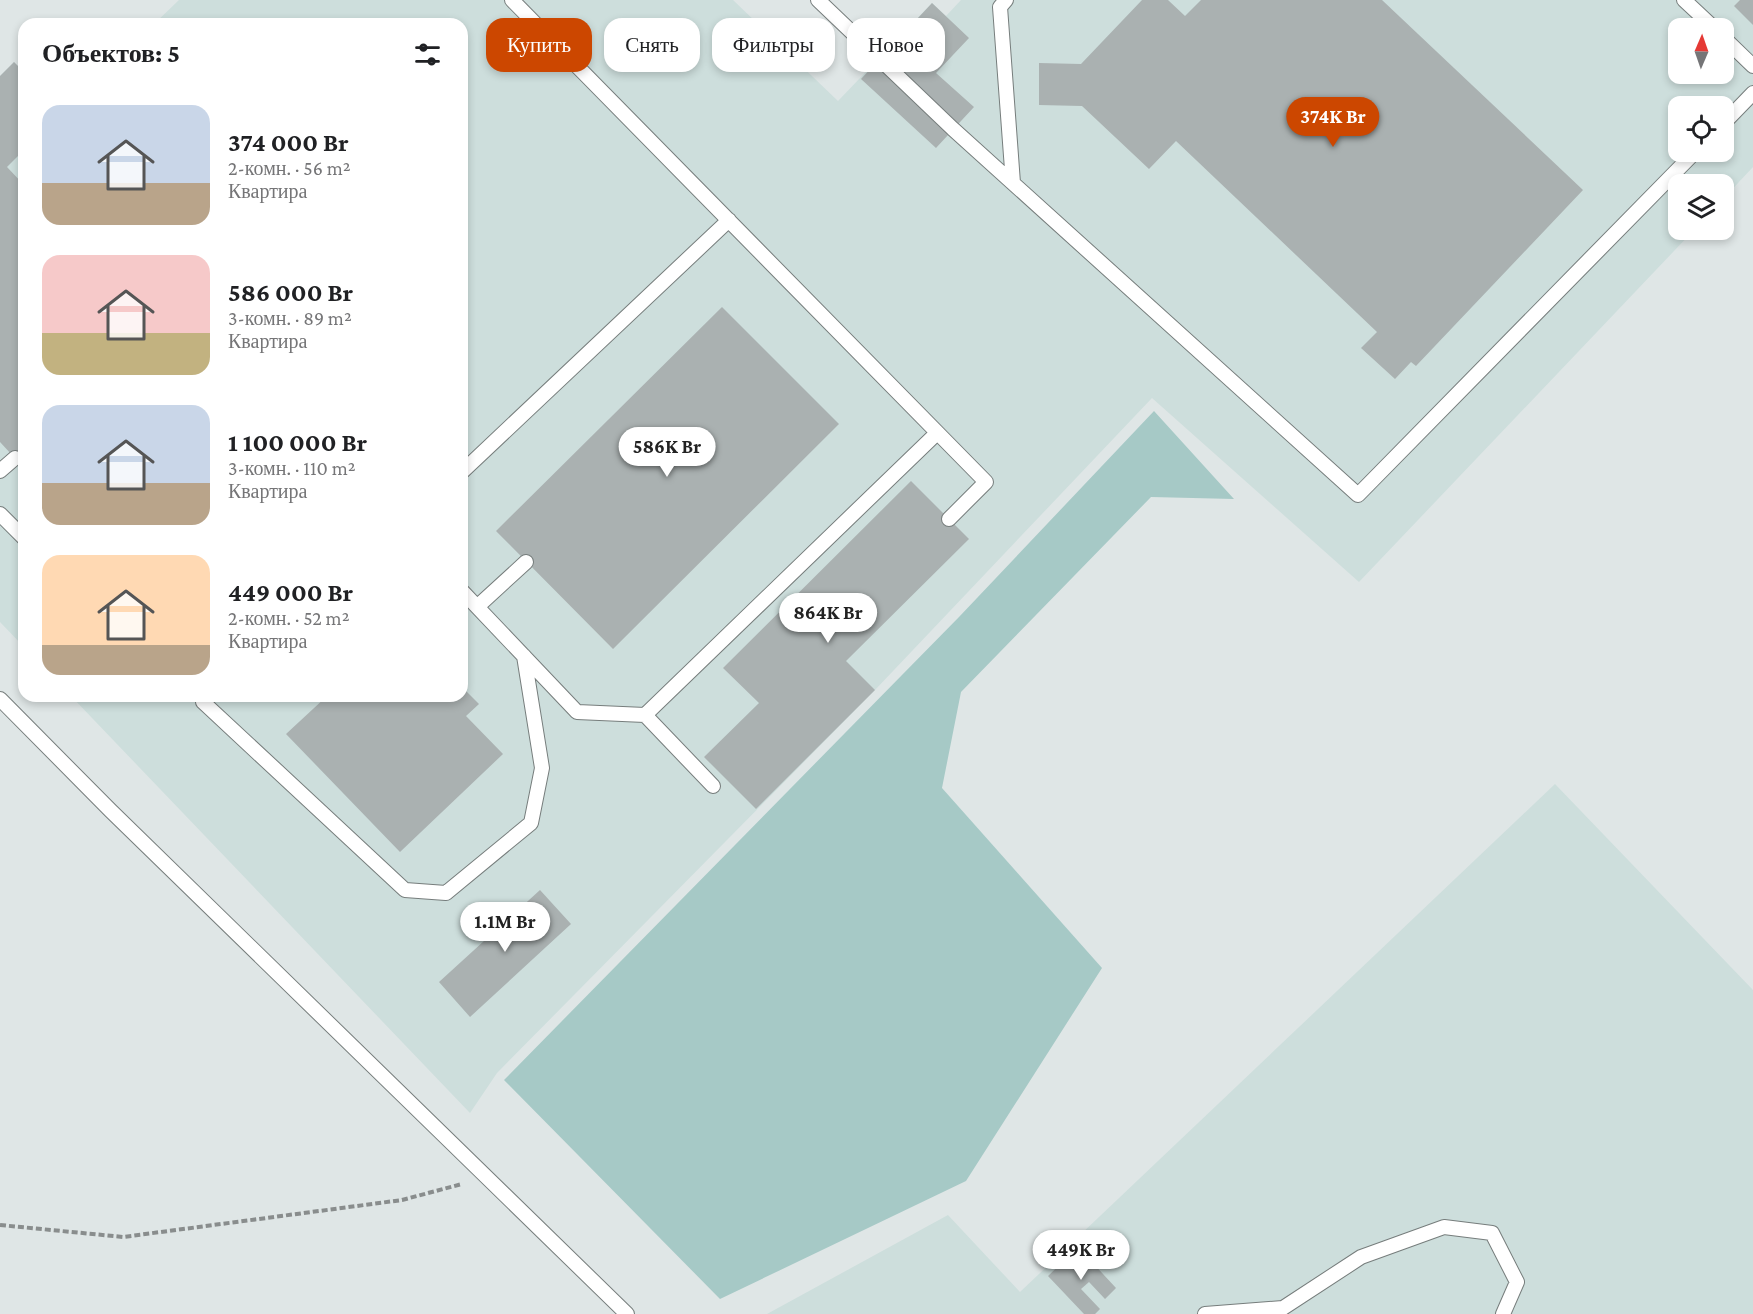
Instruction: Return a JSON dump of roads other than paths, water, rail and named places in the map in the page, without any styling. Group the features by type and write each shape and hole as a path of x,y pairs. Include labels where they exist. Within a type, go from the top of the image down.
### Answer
{"lane":[{"path":"512,0 986,482 949,519"},
{"path":"818,0 1013,183 1358,495 1685,162"},
{"path":"1006,0 1000,7 1013,183"},
{"path":"1683,0 1703,18"},
{"path":"1734,48 1753,66"},
{"path":"1734,113 1753,93"},
{"path":"468,466 729,220"},
{"path":"645,715 937,433"},
{"path":"0,471 15,458"},
{"path":"0,514 18,532"},
{"path":"478,606 526,562"},
{"path":"468,597 577,712 645,715 713,786"},
{"path":"205,702 405,890 446,893 531,823 542,768 524,656"},
{"path":"0,699 111,811 627,1314"},
{"path":"1205,1314 1284,1308 1361,1257 1444,1227 1492,1233 1517,1282 1503,1314"}]}
